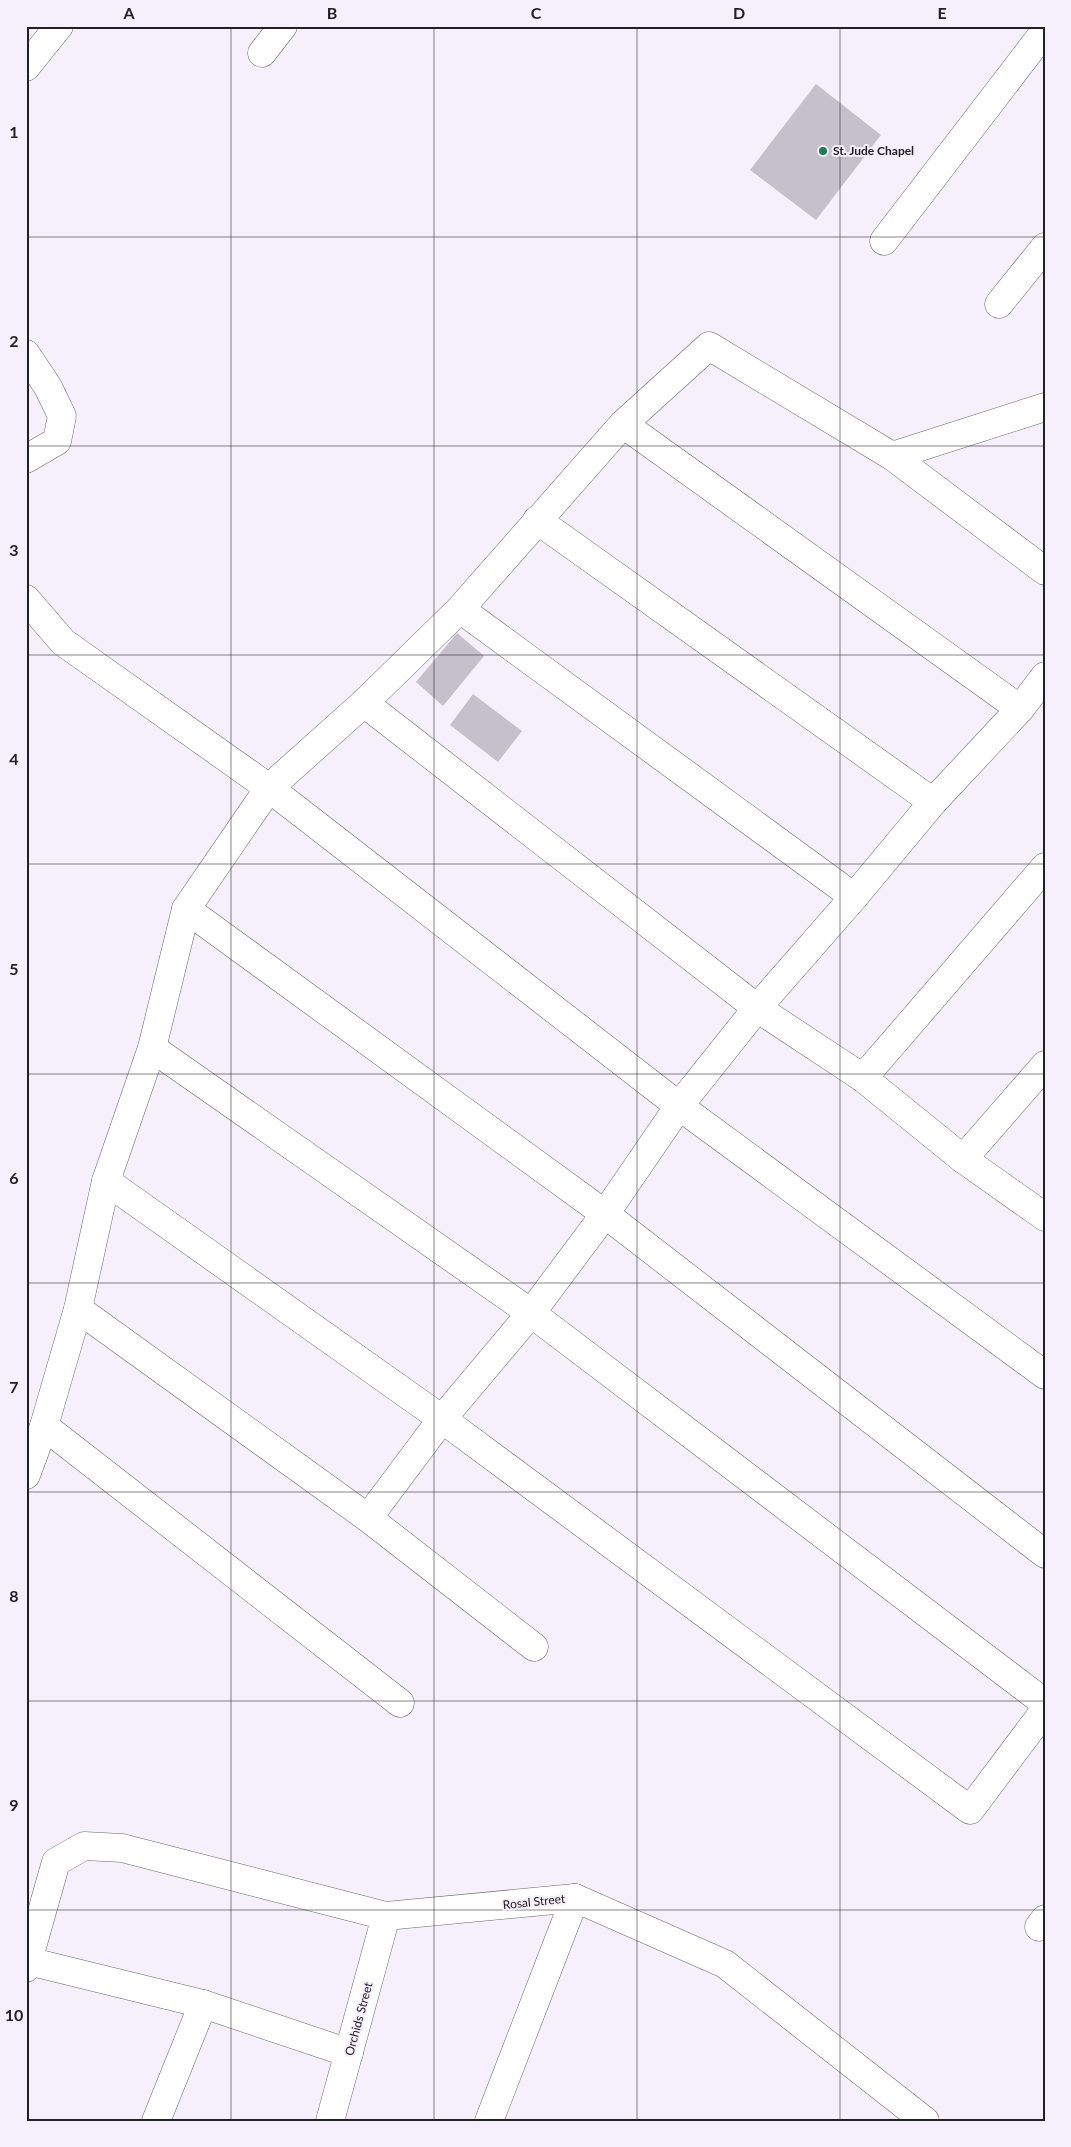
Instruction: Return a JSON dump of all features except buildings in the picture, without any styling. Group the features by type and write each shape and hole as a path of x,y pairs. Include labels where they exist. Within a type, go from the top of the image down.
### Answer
{"street":[{"path":"26,67 59,26"},
{"path":"262,53 282,26"},
{"path":"884,241 1045,31"},
{"path":"999,304 1045,247"},
{"path":"26,1475 44,1426 78,1309 106,1181 152,1048 186,909 269,788 364,704 460,608 623,424 709,346 892,456 1045,572"},
{"path":"26,354 48,387 62,416 58,441 26,460"},
{"path":"892,456 1045,407"},
{"path":"623,424 1020,709"},
{"path":"537,520 933,802"},
{"path":"26,599 63,642 269,788 679,1106 1045,1375"},
{"path":"460,608 854,897"},
{"path":"368,1518 442,1419 531,1313 605,1214 679,1106 757,1008 854,897 933,802 1020,709 1045,676"},
{"path":"364,704 757,1008 863,1078 963,1159 1045,1217"},
{"path":"863,1078 1045,867"},
{"path":"186,909 605,1214 1045,1554"},
{"path":"152,1048 531,1313 1045,1703"},
{"path":"963,1159 1045,1065"},
{"path":"106,1181 442,1419 970,1810 1045,1710"},
{"path":"78,1309 368,1518 534,1647"},
{"path":"44,1426 400,1703"},
{"name":"Rosal Street","path":"27,1965 56,1862 84,1846 122,1848 386,1916 575,1898 724,1964 908,2116"},
{"path":"489,2121 575,1898"},
{"name":"Orchids Street","path":"330,2121 386,1916"},
{"path":"27,1965 203,2004 350,2053"},
{"path":"156,2121 203,2004"}],"place":[{"name":"St. Jude Chapel","path":"823,151"}]}
